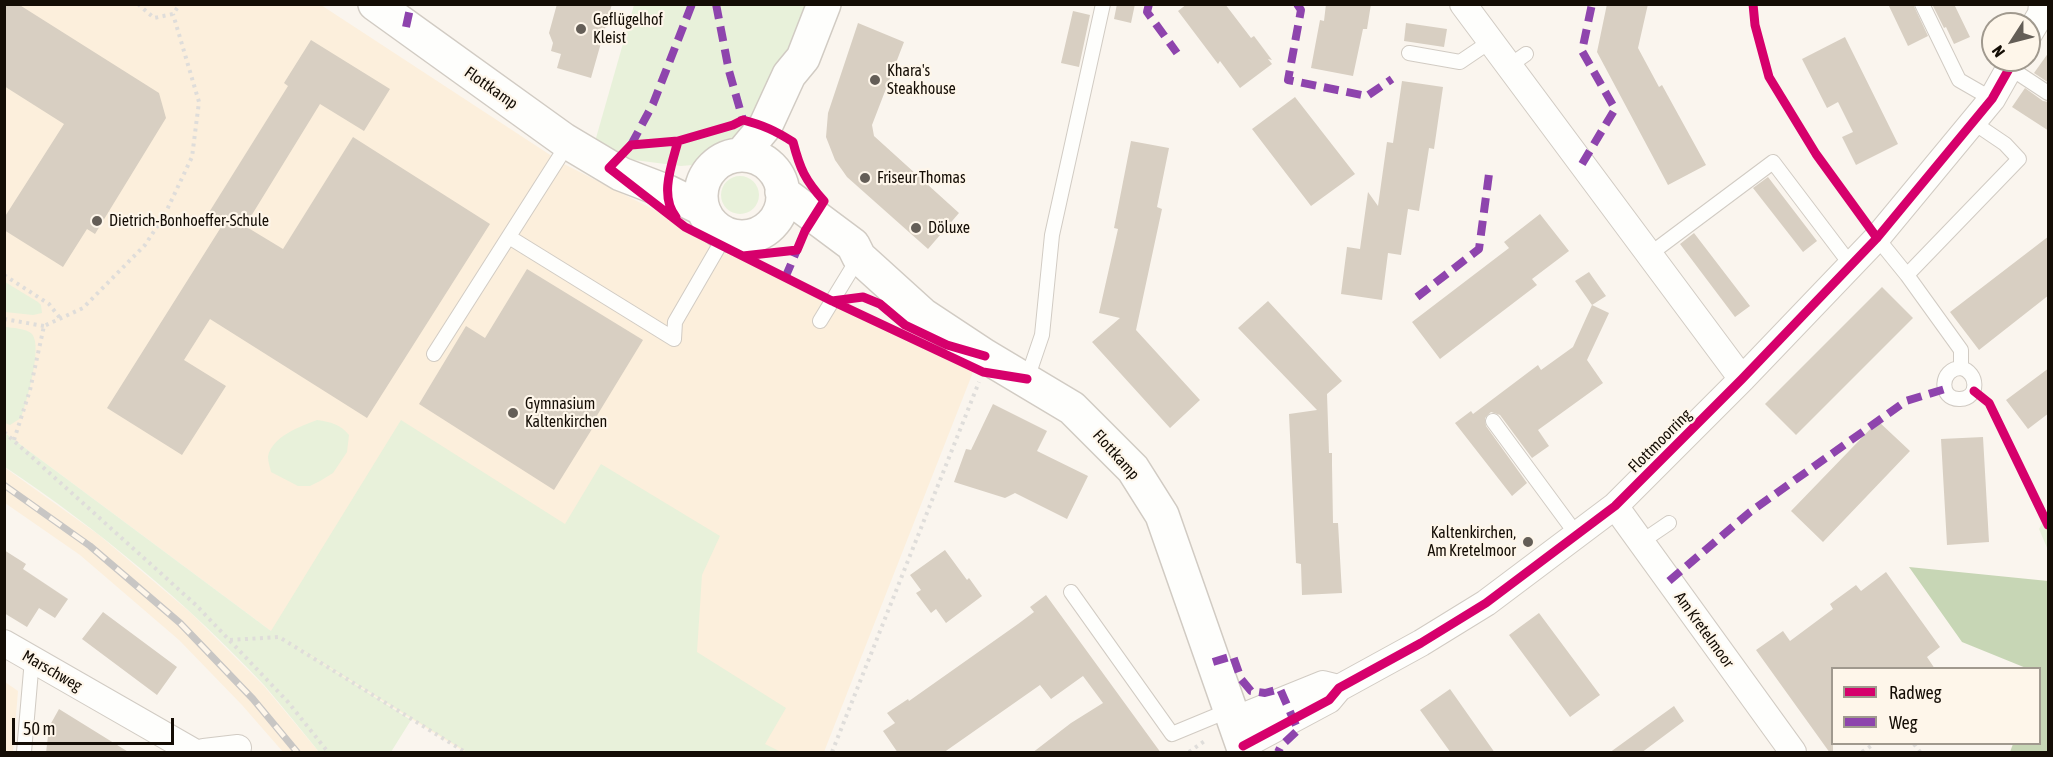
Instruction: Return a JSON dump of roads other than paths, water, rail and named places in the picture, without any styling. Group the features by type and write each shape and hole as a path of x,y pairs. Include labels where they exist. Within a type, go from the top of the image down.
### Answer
{"street":[{"name":"Flottkamp","path":"375,4 409,16 569,142 609,168 703,209 708,220 726,234"},
{"path":"754,159 766,125 789,75 803,58 824,4"},
{"path":"1481,20 1517,60 1650,254 1742,379"},
{"name":"Flottmoorring","path":"1240,739 1323,684 1339,688 1421,643 1486,603 1615,506 1742,379 1877,238 1974,123 1992,99 2007,72"},
{"path":"703,209 701,192 706,176 721,161 754,159 777,176 778,206 765,230 752,236 739,237 726,234"},
{"path":"609,168 632,164 665,173 706,176"},
{"name":"Flottkamp","path":"778,206 805,231 846,254 859,257 923,315 985,356 1072,408 1133,469 1162,515 1240,739"},
{"name":"Am Kretelmoor","path":"1615,506 1793,753"},
{"name":"Marschweg","path":"4,643 194,753"},
{"path":"204,753 238,748"}],"lane":[{"path":"1027,380 1041,335 1052,236 1103,4"},
{"path":"1922,4 1959,80 1992,99"},
{"path":"1409,53 1460,62 1481,20"},
{"path":"2022,72 2049,93"},
{"path":"1907,275 2019,159 2005,144 1974,123"},
{"path":"434,354 569,142"},
{"path":"1650,254 1773,162 1851,265"},
{"path":"509,237 674,339 675,322 726,234"},
{"path":"1877,238 1907,275 1961,350 1961,368"},
{"path":"820,321 859,257"},
{"path":"1493,421 1577,535"},
{"path":"1641,542 1668,523"},
{"path":"1071,592 1172,734 1240,739"},
{"path":"24,753 32,659"}],"railway":[{"path":"4,485 90,546 180,623 253,699 297,752"}],"place":[{"name":"Geflügelhof Kleist","path":"581,29"},
{"name":"Khara's Steakhouse","path":"875,80"},
{"name":"Friseur Thomas","path":"865,178"},
{"name":"Dietrich-Bonhoeffer-Schule","path":"97,221"},
{"name":"Döluxe","path":"916,228"},
{"name":"Gymnasium Kaltenkirchen","path":"513,413"},
{"name":"Kaltenkirchen, Am Kretelmoor","path":"1528,542"}]}
